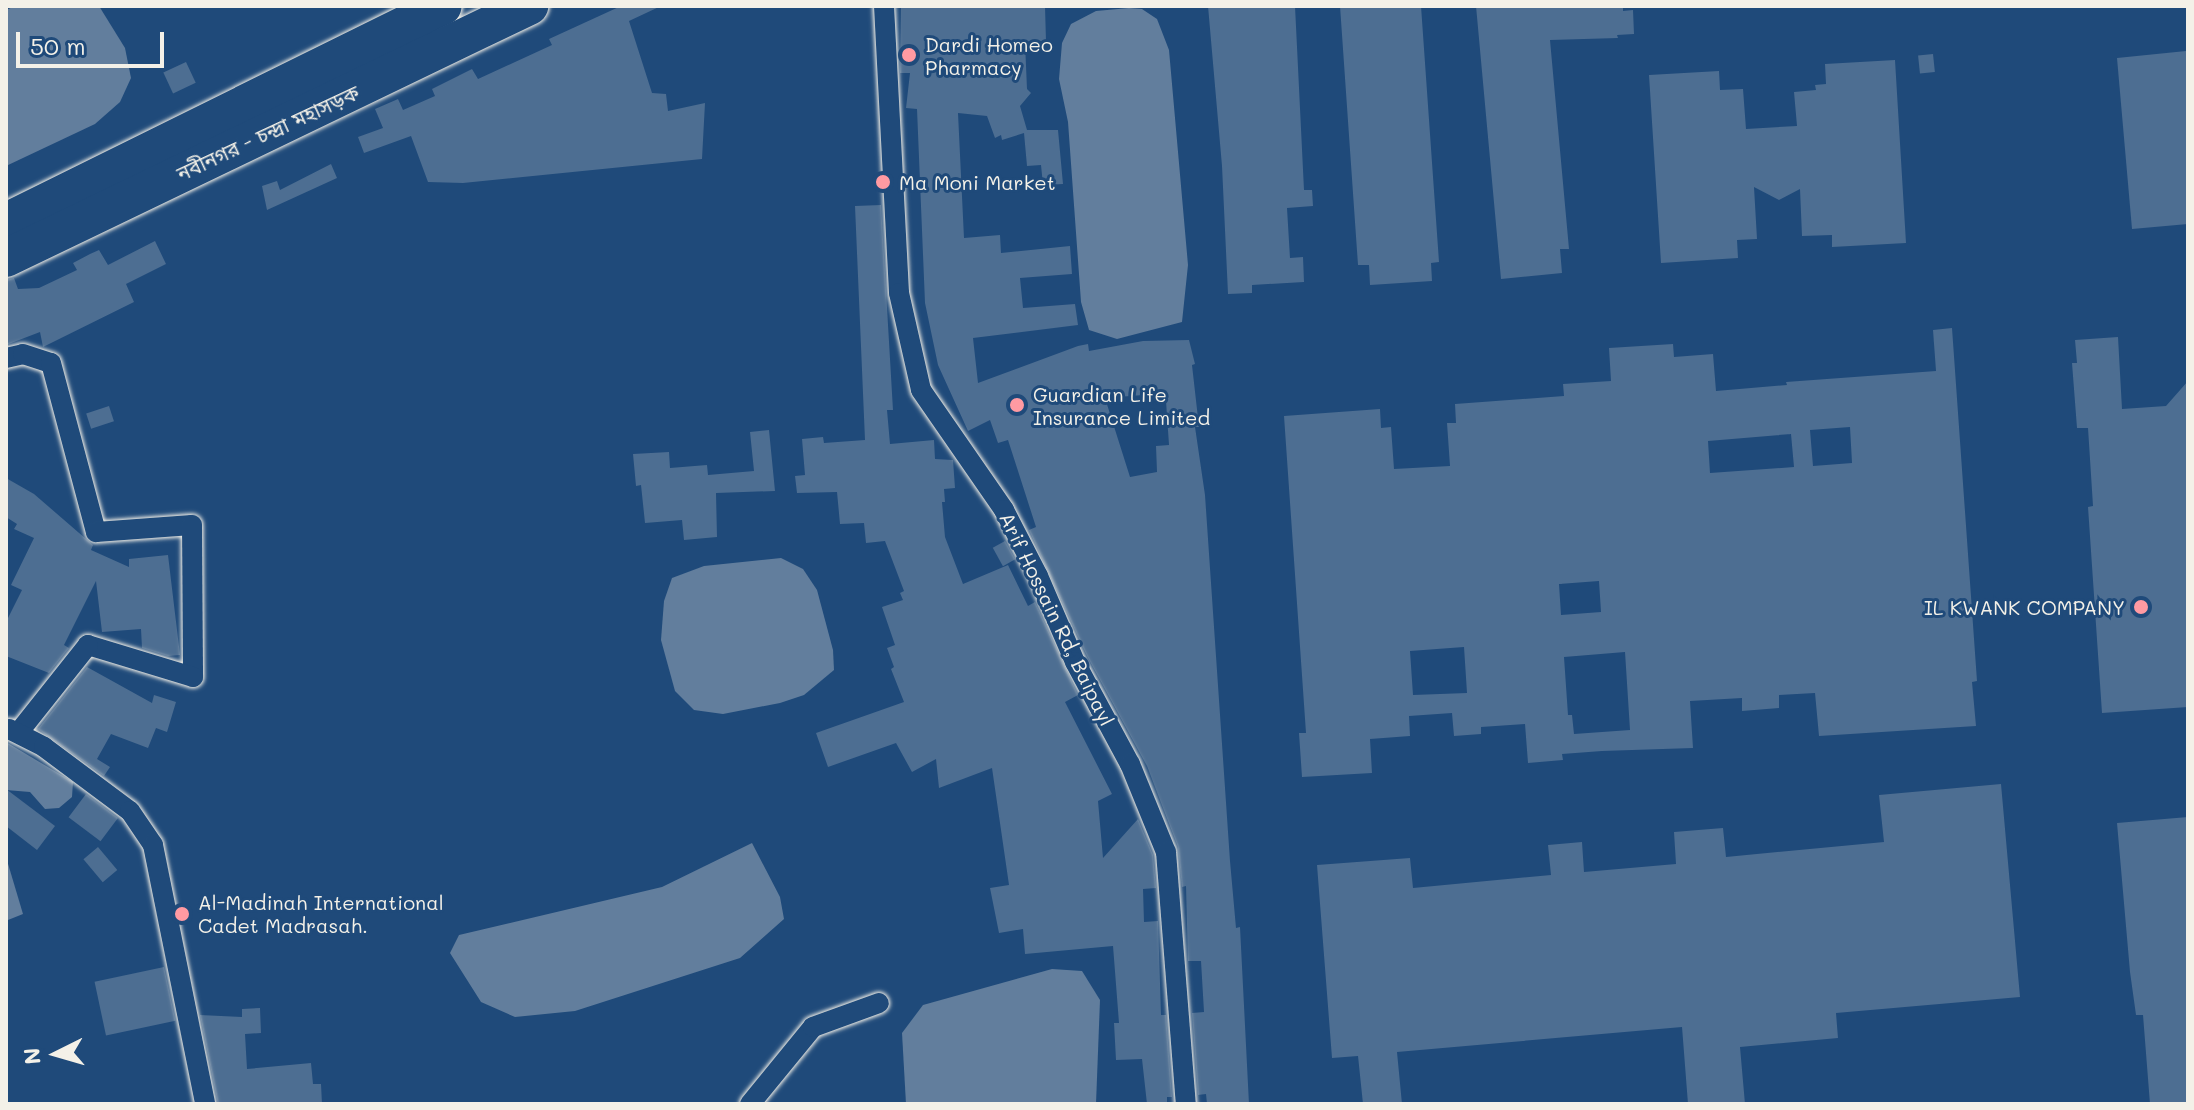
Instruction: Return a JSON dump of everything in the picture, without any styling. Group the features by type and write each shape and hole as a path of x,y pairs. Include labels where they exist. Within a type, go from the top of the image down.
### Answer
{"highway":[{"name":"নবীনগর - চন্দ্রা মহাসড়ক","path":"6,222 443,6"},
{"name":"নবীনগর - চন্দ্রা মহাসড়ক","path":"6,258 529,6"}],"street":[{"name":"Arif Hossain Rd, Baipayl","path":"884,6 899,293 921,390 1004,510 1038,576 1075,662 1130,764 1166,852 1186,1104"},
{"path":"6,358 23,354 51,363 96,532 192,525 193,677 88,645 12,730 44,747 130,811 153,845 205,1104"},
{"path":"750,1104 813,1027 879,1003"}],"water":[{"path":"15,6 99,6 125,48 131,78 120,102 95,124 6,166 6,10"},
{"path":"1142,9 1157,19 1169,50 1188,265 1182,322 1117,339 1089,330 1081,302 1068,122 1059,79 1062,43 1071,24 1096,11"},
{"path":"781,558 803,569 817,590 833,650 834,670 804,695 780,703 723,714 694,710 675,691 661,640 664,601 672,578 704,566"},
{"path":"6,742 73,782 72,797 59,808 45,809 30,792 6,790"},
{"path":"752,843 780,897 784,919 740,958 575,1011 515,1017 481,1002 450,953 459,935 662,887"},
{"path":"6,857 23,914 8,920 6,919"},
{"path":"1052,969 1082,971 1100,1000 1096,1104 906,1104 902,1033 923,1005"}],"building":[{"path":"621,6 661,6 629,21 652,93 666,94 668,111 705,103 702,159 463,183 428,182 411,136 364,153 358,137 383,128 375,109 398,99 403,110 435,96 432,89 472,69 478,79 552,45 549,39"},
{"path":"901,6 1045,6 1046,41 1025,42 1027,89 1031,93 1020,106 1027,130 1058,130 1063,184 1043,185 1041,165 1027,166 1024,133 1002,140 1001,135 995,138 987,116 958,113 964,238 1000,235 1001,253 1070,246 1072,274 1020,278 1023,308 1075,304 1078,325 973,338 978,383 1078,346 1088,344 1089,351 1143,341 1189,340 1195,364 1192,365 1199,427 1195,427 1205,495 1230,861 1236,928 1240,927 1249,1104 1207,1104 1206,1094 1198,1095 1192,1013 1204,1012 1201,961 1188,961 1186,886 1182,887 1178,847 1147,766 1087,656 1029,530 1036,527 1008,440 998,443 990,420 968,431 938,365 925,303 917,109 906,108 910,73 900,73","holes":["1156,394 1156,402 1166,401 1169,445 1156,446 1157,472 1130,477 1105,398"]},
{"path":"1208,6 1295,6 1304,190 1312,190 1313,206 1287,208 1290,258 1303,257 1304,282 1252,285 1252,293 1228,294 1222,166"},
{"path":"1340,6 1421,6 1439,262 1431,263 1432,281 1370,285 1369,265 1358,265"},
{"path":"1476,6 1623,6 1623,11 1633,10 1634,34 1617,35 1618,38 1550,40 1569,249 1560,249 1562,273 1501,279"},
{"path":"2186,51 2188,224 2132,229 2117,58"},
{"path":"1933,54 1935,72 1920,73 1918,56"},
{"path":"1895,60 1906,243 1832,247 1832,235 1802,236 1800,189 1779,200 1754,187 1757,239 1737,240 1738,258 1661,263 1649,75 1719,71 1720,90 1743,89 1746,129 1797,126 1794,92 1816,90 1815,85 1826,84 1825,64"},
{"path":"186,62 196,83 173,93 163,73"},
{"path":"331,164 337,178 267,210 262,186 277,181 280,190"},
{"path":"881,205 893,410 887,410 890,444 934,440 935,459 953,460 955,488 944,489 945,502 942,502 945,537 963,584 1008,565 1028,606 1035,602 1078,695 1065,702 1112,794 1098,801 1103,858 1138,819 1153,855 1156,888 1143,889 1144,922 1158,921 1161,1015 1166,1015 1172,1097 1167,1097 1167,1104 1147,1104 1142,1059 1116,1060 1114,1023 1119,1023 1113,946 1025,954 1023,929 999,933 990,888 1009,885 992,768 939,788 936,759 912,772 896,743 828,767 816,733 904,702 891,669 894,667 887,648 895,645 882,607 903,600 900,593 904,591 885,541 866,543 864,523 840,524 837,492 797,493 795,476 805,475 802,439 823,437 824,443 865,440 855,206"},
{"path":"155,241 166,264 126,284 134,302 43,347 40,332 6,345 6,280 14,278 18,289 39,288 77,270 73,263 99,250 108,265"},
{"path":"1952,328 1977,681 1972,682 1976,726 1819,736 1815,693 1779,695 1779,708 1742,711 1742,698 1690,701 1693,748 1562,754 1563,760 1528,763 1525,724 1481,727 1481,734 1454,736 1452,713 1409,716 1410,736 1370,739 1372,773 1302,777 1299,733 1306,733 1284,416 1380,409 1381,428 1391,427 1394,469 1450,466 1447,423 1456,423 1455,404 1564,396 1563,384 1611,381 1609,348 1673,344 1674,357 1713,354 1716,391 1787,385 1786,382 1936,371 1933,330","holes":["1850,427 1852,463 1813,466 1810,430","1791,434 1794,467 1710,473 1708,441","1599,581 1601,612 1561,615 1559,584","1464,647 1467,693 1413,695 1410,651","1625,652 1630,730 1574,734 1572,715 1568,715 1564,657"]},
{"path":"2118,337 2122,409 2166,406 2188,381 2188,707 2102,713 2088,507 2093,506 2088,428 2077,428 2072,363 2077,363 2075,340"},
{"path":"109,406 114,421 91,429 86,413"},
{"path":"769,430 775,491 716,493 717,537 684,540 682,520 645,523 641,485 636,486 633,454 669,452 670,468 707,465 708,475 754,471 750,432"},
{"path":"6,478 34,494 93,545 91,550 129,567 129,559 168,555 180,655 168,656 142,648 141,629 102,632 96,581 64,645 69,648 49,673 6,656 6,622 22,590 11,585 34,538 14,529 17,524 6,517"},
{"path":"1005,541 1015,559 1003,566 993,548"},
{"path":"87,667 152,703 154,695 176,702 167,732 156,728 148,748 111,734 97,759 110,767 104,776 38,729"},
{"path":"2001,784 2020,997 1836,1013 1838,1038 1740,1047 1745,1104 1688,1104 1682,1027 1397,1052 1402,1104 1363,1104 1358,1056 1332,1058 1317,865 1410,858 1413,888 1551,875 1548,845 1582,842 1584,872 1676,864 1674,832 1723,828 1726,857 1884,842 1879,795"},
{"path":"6,789 55,826 37,850 6,826"},
{"path":"86,794 118,818 100,841 69,817"},
{"path":"2188,817 2188,1104 2150,1104 2143,1015 2136,1015 2130,972 2117,823"},
{"path":"98,847 117,870 103,882 83,859"},
{"path":"164,967 175,1021 106,1036 95,982"},
{"path":"260,1008 261,1033 245,1034 247,1069 311,1063 313,1084 321,1084 322,1104 218,1104 200,1015 242,1017 242,1009"}],"place":[{"name":"Dardi Homeo Pharmacy","path":"909,55"},
{"name":"Ma Moni Market","path":"883,182"},
{"name":"Guardian Life Insurance Limited","path":"1017,405"},
{"name":"IL KWANK COMPANY","path":"2141,607"},
{"name":"Al-Madinah International Cadet Madrasah.","path":"182,914"}]}
